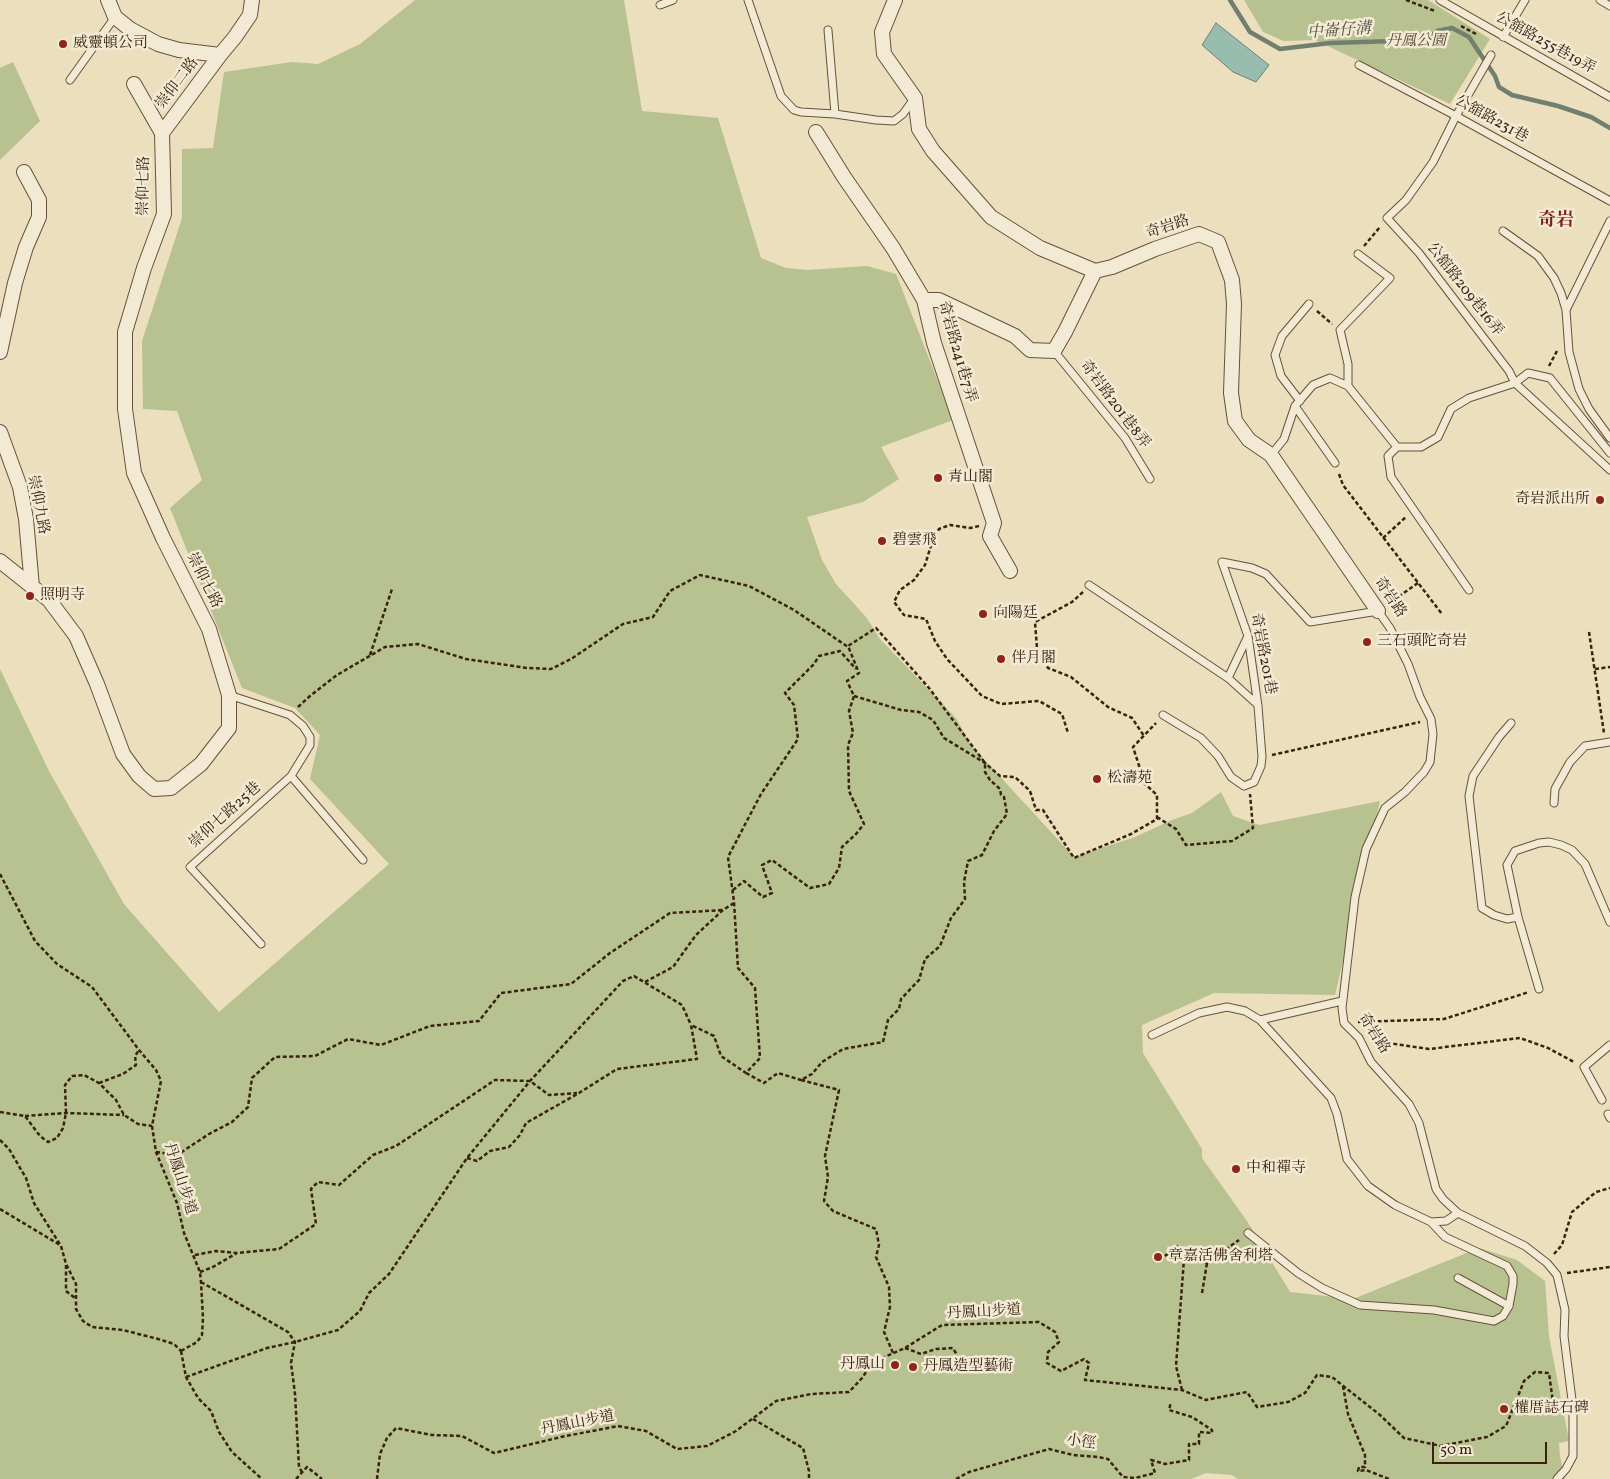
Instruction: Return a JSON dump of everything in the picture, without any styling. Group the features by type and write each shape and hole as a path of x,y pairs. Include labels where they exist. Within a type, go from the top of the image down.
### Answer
{"street":[{"name":"崇仰二路","path":"108,0 116,17 130,29 158,44 179,50 220,54"},
{"name":"崇仰二路","path":"162,133 250,15 252,0"},
{"path":"894,0 882,32 884,54 915,98 919,129 933,151 991,217 1040,248 1095,271 1054,350 1030,350 1015,336 939,300 924,300"},
{"name":"崇仰七路","path":"0,561 49,600 76,636 97,684 123,754 139,776 154,789 171,788 201,764 229,728 229,695 209,629 163,538 134,473 125,409 124,332 144,268 164,214 162,133 134,84"},
{"name":"奇岩路241巷7弄","path":"816,132 844,177 893,248 924,300 934,344 994,523 990,536 1010,571"},
{"path":"0,352 15,283 26,247 39,217 40,200 24,172"},
{"name":"奇岩路","path":"1095,271 1112,267 1155,249 1200,234 1218,242 1232,280 1234,304 1231,393 1235,422 1249,440 1271,455 1383,608"},
{"name":"崇仰九路","path":"0,432 20,487 26,519 32,587"}],"lane":[{"path":"660,5 673,0"},
{"path":"748,0 781,96 794,110 894,121 904,114 915,98"},
{"name":"公舘路255巷19弄","path":"1440,0 1610,97"},
{"path":"1503,36 1525,0"},
{"path":"1600,0 1610,6"},
{"path":"70,80 116,17"},
{"path":"828,30 835,114"},
{"path":"1456,116 1491,55"},
{"name":"公舘路231巷","path":"1359,65 1610,201"},
{"name":"公舘路209巷16弄","path":"1456,116 1433,162 1406,200 1387,218 1425,261 1509,371 1515,382 1610,470"},
{"path":"1566,310 1610,221"},
{"path":"1503,231 1538,256 1562,293 1566,310 1569,352 1579,389 1589,409 1610,438"},
{"path":"1348,386 1348,364 1340,330 1390,278 1358,254"},
{"path":"1309,304 1282,336 1275,355 1281,376 1335,463"},
{"name":"奇岩路201巷8弄","path":"1054,350 1125,438 1150,479"},
{"path":"1469,590 1391,477 1388,456 1397,447 1421,447 1438,437 1451,409 1469,398 1515,382 1528,373 1550,378 1610,453"},
{"path":"1271,455 1284,439 1298,403 1313,385 1330,378 1348,386 1397,447"},
{"name":"奇岩路201巷","path":"1249,784 1254,782 1261,766 1258,706 1248,636 1222,562 1252,568 1266,574 1310,622 1383,608"},
{"path":"1088,585 1228,678 1258,706"},
{"name":"奇岩路","path":"1383,608 1390,628 1408,664 1420,697 1431,719 1433,734 1430,762 1424,772 1406,792 1385,808 1366,849 1355,897 1342,1001 1344,1023 1359,1038 1371,1062 1408,1104 1418,1123 1436,1189 1443,1199 1458,1213 1525,1246 1547,1263 1557,1275 1565,1310 1564,1336 1574,1408 1573,1456 1566,1470 1557,1479"},
{"path":"1228,678 1248,636"},
{"name":"崇仰七路25巷","path":"229,695 290,715 303,726 310,737 310,745 291,776 190,867 261,944"},
{"path":"1163,715 1201,738 1218,756 1231,777 1244,786 1249,784"},
{"path":"1512,723 1499,737 1473,776 1469,796 1482,908 1494,916 1506,919 1518,917"},
{"path":"1554,803 1555,789 1570,762 1586,746 1608,742"},
{"path":"291,776 363,860"},
{"path":"1538,989 1518,917 1507,865 1515,851 1539,843 1549,842 1572,850 1585,864 1610,922"},
{"path":"1260,1020 1342,1001"},
{"path":"1152,1035 1199,1013 1227,1006 1245,1011 1260,1020 1330,1098 1337,1114 1347,1159 1368,1186 1394,1205 1431,1222 1445,1237 1507,1266 1513,1276 1509,1306 1504,1316 1494,1321 1434,1310 1360,1306 1322,1288 1248,1233"},
{"path":"1602,1100 1584,1067 1610,1046"},
{"path":"1431,1222 1446,1222 1458,1213"},
{"path":"1458,1278 1509,1306"}],"path":[{"path":"1358,254 1377,230"},
{"path":"1309,304 1340,330"},
{"path":"1543,377 1568,330"},
{"path":"1335,463 1343,485 1442,614"},
{"path":"1384,538 1407,516 1402,509"},
{"path":"994,523 970,528 950,525 939,529 933,539 924,565 914,580 900,590 894,602 904,615 926,619 946,659 982,696 1001,704 1039,702 1062,714 1068,734"},
{"path":"290,715 310,696 337,675 386,647 418,644 466,659 527,668 551,669 571,659 623,624 653,617 670,591 700,575 749,586 794,610 848,647 858,671"},
{"path":"1383,608 1418,583"},
{"path":"1088,585 1072,602 1035,622 1037,648 1048,668 1071,677 1108,707 1132,718 1144,736"},
{"path":"369,656 392,589"},
{"path":"801,1080 812,1074 822,1062 843,1049 883,1042 888,1020 899,1008 901,999 919,980 925,959 940,946 951,918 966,899 964,882 968,861 982,855 994,831 1007,814 1004,797 1001,795 1000,789 990,780 985,772 985,763 929,688 876,628 848,647"},
{"path":"1589,632 1608,742"},
{"path":"746,1073 760,1058 755,988 738,968 733,890 728,857 761,794 798,739 794,705 785,693 814,664 819,656 840,651 858,671"},
{"path":"1595,669 1610,667"},
{"path":"733,890 744,881 763,897 772,893 762,865 772,860 810,888 829,884 839,868 842,847 864,824 849,791 848,745 853,733 849,711 854,696 847,681 859,673 858,671"},
{"path":"854,696 900,710 918,712 933,720 944,738 985,763 1000,776 1015,777 1030,791 1036,810 1043,810 1074,858 1130,834 1157,819 1157,796 1145,784 1133,747 1163,715"},
{"path":"1262,757 1431,719"},
{"path":"1157,817 1176,829 1186,845 1232,841 1253,828 1249,784"},
{"name":"丹鳳山步道","path":"0,874 35,941 57,964 92,987 156,1070 161,1081 152,1126 156,1152 177,1202 184,1233 195,1255 201,1282 202,1335 197,1342 181,1351"},
{"path":"645,982 673,967 696,936 734,902"},
{"path":"156,1152 177,1155 209,1134 232,1122 248,1107 252,1078 276,1057 316,1056 348,1039 381,1044 430,1026 478,1021 500,994 571,984 610,953 670,913 723,910"},
{"path":"186,1377 267,1348 338,1330 360,1311 369,1293 389,1274 467,1158 530,1081 623,981 634,976 682,1005 691,1025 697,1059 617,1069 526,1123 520,1135 509,1147 490,1151 477,1161 467,1158"},
{"path":"1344,1023 1444,1019 1538,989"},
{"path":"691,1025 714,1036 721,1056 764,1083 778,1073 839,1090 825,1156 828,1177 824,1201 833,1211 876,1229 879,1245 876,1257 889,1287 890,1306 884,1332 893,1353"},
{"path":"1359,1038 1429,1049 1520,1038 1548,1048 1584,1067"},
{"path":"99,1083 123,1074 136,1065 135,1056 139,1050"},
{"path":"25,1116 40,1136 48,1142 57,1138 63,1128 66,1113 65,1085 72,1076 84,1075 99,1083 116,1100 124,1115 138,1124 152,1126"},
{"path":"195,1255 216,1251 237,1253 279,1249 316,1224 311,1189 318,1182 339,1185 374,1156 396,1146 495,1080 530,1081 549,1095 579,1093"},
{"path":"0,1112 25,1116 66,1113 124,1115"},
{"path":"0,1140 9,1149 26,1178 34,1203 62,1246 66,1264 66,1291 75,1298"},
{"path":"1547,1263 1562,1245 1572,1212 1596,1192 1610,1188"},
{"path":"0,1209 62,1246"},
{"path":"1202,1293 1207,1263 1248,1233"},
{"path":"1165,1256 1177,1246 1184,1259 1176,1366 1182,1390"},
{"path":"200,1272 237,1253"},
{"path":"1182,1257 1207,1263"},
{"path":"66,1264 76,1284 76,1309 83,1321 92,1327 123,1330 158,1339 174,1344 181,1351 186,1377 198,1398 211,1411 219,1432 232,1452 262,1479"},
{"path":"1557,1275 1610,1266"},
{"path":"201,1282 288,1332 294,1342 290,1363 295,1394 299,1467 302,1472"},
{"name":"丹鳳山步道","path":"378,1479 380,1454 387,1438 396,1428 432,1435 462,1436 494,1454 561,1437 618,1426 646,1431 677,1449 707,1446 736,1431 776,1401 811,1394 849,1392 863,1378 871,1363 906,1348 942,1325 1040,1322 1054,1332 1059,1342 1048,1352 1047,1363 1062,1371 1084,1359 1089,1363 1085,1380 1182,1390 1206,1400 1247,1392 1257,1407 1288,1402 1305,1392 1317,1375 1332,1377 1380,1415 1404,1438 1441,1446 1487,1437 1506,1426 1524,1382 1535,1372 1549,1373 1554,1410 1574,1408"},
{"path":"906,1348 921,1354 936,1349 953,1348 957,1355"},
{"path":"1343,1385 1348,1414 1365,1455 1365,1466 1359,1467 1358,1471 1366,1470 1389,1479"},
{"name":"小徑","path":"956,1479 969,1472 1049,1450 1108,1459 1123,1477 1134,1478 1155,1473 1151,1460 1165,1464 1189,1460 1189,1444 1200,1444 1199,1432 1212,1433 1212,1430 1192,1417 1169,1410 1171,1402"},
{"path":"753,1419 803,1448 809,1471 809,1479"},
{"path":"296,1479 307,1467 322,1479"}],"green space":[{"path":"415,0 624,0 642,111 718,118 761,258 786,268 807,270 867,266 896,274 953,420 881,447 899,479 863,502 807,517 822,560 836,584 866,617 880,639 956,718 971,745 1074,857 1135,837 1192,813 1221,792 1233,816 1259,825 1380,801 1335,995 1214,993 1142,1025 1143,1053 1202,1149 1202,1158 1247,1221 1290,1292 1353,1299 1479,1248 1517,1260 1545,1281 1549,1336 1569,1441 1559,1443 1565,1479 1238,1479 1232,1475 1206,1473 1191,1479 0,1479 0,669 49,771 124,904 219,1012 389,864 310,779 320,735 295,708 242,688 170,508 202,480 177,411 143,409 142,341 182,218 182,149 213,148 224,72 292,62 318,64 360,44"},
{"name":"丹鳳公園","path":"1244,0 1428,0 1490,39 1450,104 1315,40 1284,41 1263,32"},
{"path":"13,62 40,121 0,160 0,68"}],"shaded area":[{"path":"1216,23 1269,65 1256,82 1233,72 1202,45"}],"waterway":[{"name":"中崙仔溝","path":"1230,0 1250,32 1280,49 1330,43 1427,40 1437,31 1452,28 1469,37 1495,76 1499,87 1512,95 1558,106 1591,117 1610,128"}],"place":[{"name":"威靈頓公司","path":"63,44"},
{"name":"青山閣","path":"938,478"},
{"name":"奇岩派出所","path":"1600,500"},
{"name":"碧雲飛","path":"882,541"},
{"name":"照明寺","path":"30,596"},
{"name":"向陽廷","path":"983,614"},
{"name":"三石頭陀奇岩","path":"1367,642"},
{"name":"伴月閣","path":"1001,659"},
{"name":"松濤苑","path":"1097,779"},
{"name":"中和禪寺","path":"1236,1169"},
{"name":"章嘉活佛舍利塔","path":"1158,1257"},
{"name":"丹鳳山","path":"895,1365"},
{"name":"丹鳳造型藝術","path":"913,1367"},
{"name":"權厝誌石碑","path":"1504,1409"}],"district":[{"name":"奇岩","path":"1556,222"}]}
